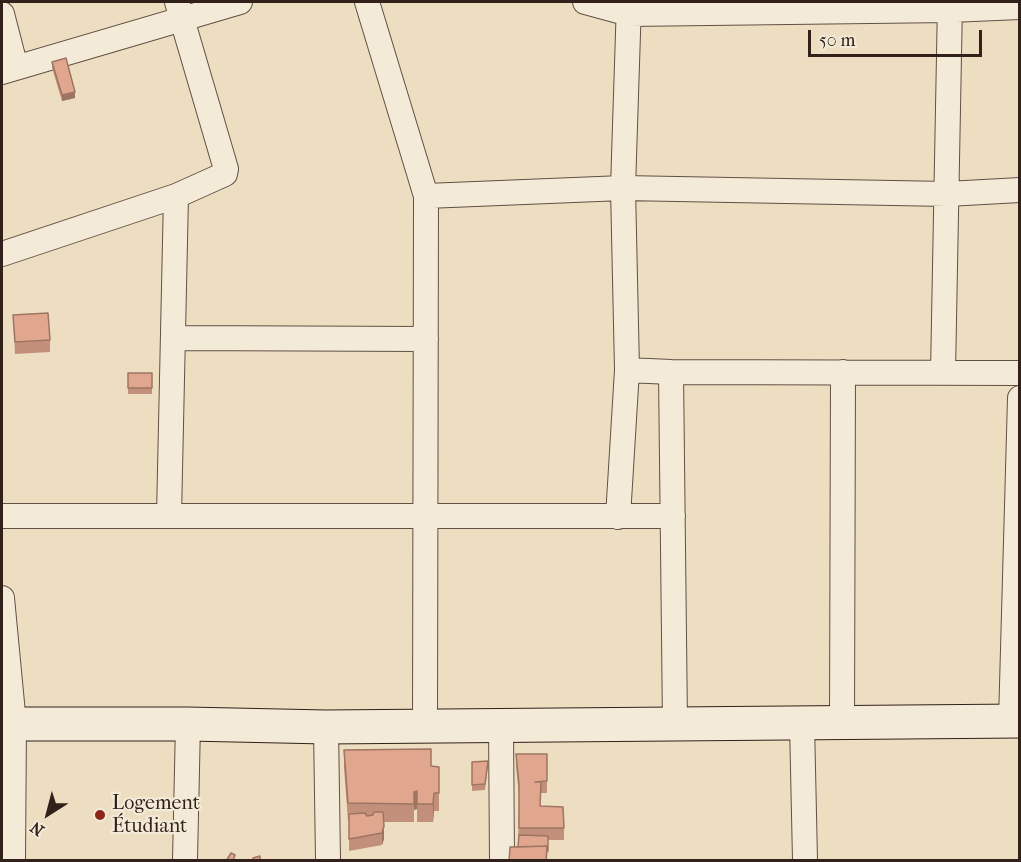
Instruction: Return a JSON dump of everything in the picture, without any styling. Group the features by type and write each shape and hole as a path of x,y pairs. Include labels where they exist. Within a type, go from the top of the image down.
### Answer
{"main road":[{"path":"8,724 326,727 1015,721"}],"street":[{"path":"2,14 9,70 179,10 240,2"},
{"path":"367,2 426,196 425,726"},
{"path":"585,2 629,8 1020,7"},
{"path":"944,373 950,6"},
{"path":"618,518 627,370 623,188 629,8"},
{"path":"2,254 177,196 225,174 226,169 179,10"},
{"path":"426,196 623,188 947,194 1020,190"},
{"path":"168,516 177,196"},
{"path":"174,338 426,339"},
{"path":"627,370 1020,373"},
{"path":"671,372 675,724"},
{"path":"842,722 843,372"},
{"path":"1015,721 1020,398"},
{"path":"2,516 618,518 673,516"},
{"path":"2,598 13,861"},
{"path":"802,723 805,861"},
{"path":"185,861 188,724"},
{"path":"501,725 502,861"},
{"path":"326,727 328,861"}],"building":[{"path":"66,58 75,92 62,95 52,62"},
{"path":"48,313 50,340 15,342 13,315"},
{"path":"128,373 152,373 152,388 128,388"},
{"path":"431,749 431,766 439,767 439,793 434,793 433,804 417,804 417,791 414,792 414,804 348,803 344,750"},
{"path":"516,754 547,754 547,781 535,782 541,782 540,806 563,807 564,828 519,828"},
{"path":"488,761 485,784 472,785 472,762"},
{"path":"374,812 383,812 382,833 349,839 349,814 365,813 367,816 373,815"},
{"path":"519,835 548,836 548,851 547,846 518,847"},
{"path":"547,846 546,861 509,861 510,847"},
{"path":"231,853 235,855 233,861 226,861"},
{"path":"260,856 260,861 253,861 253,858"}],"place":[{"name":"Logement Étudiant","path":"100,815"}]}
